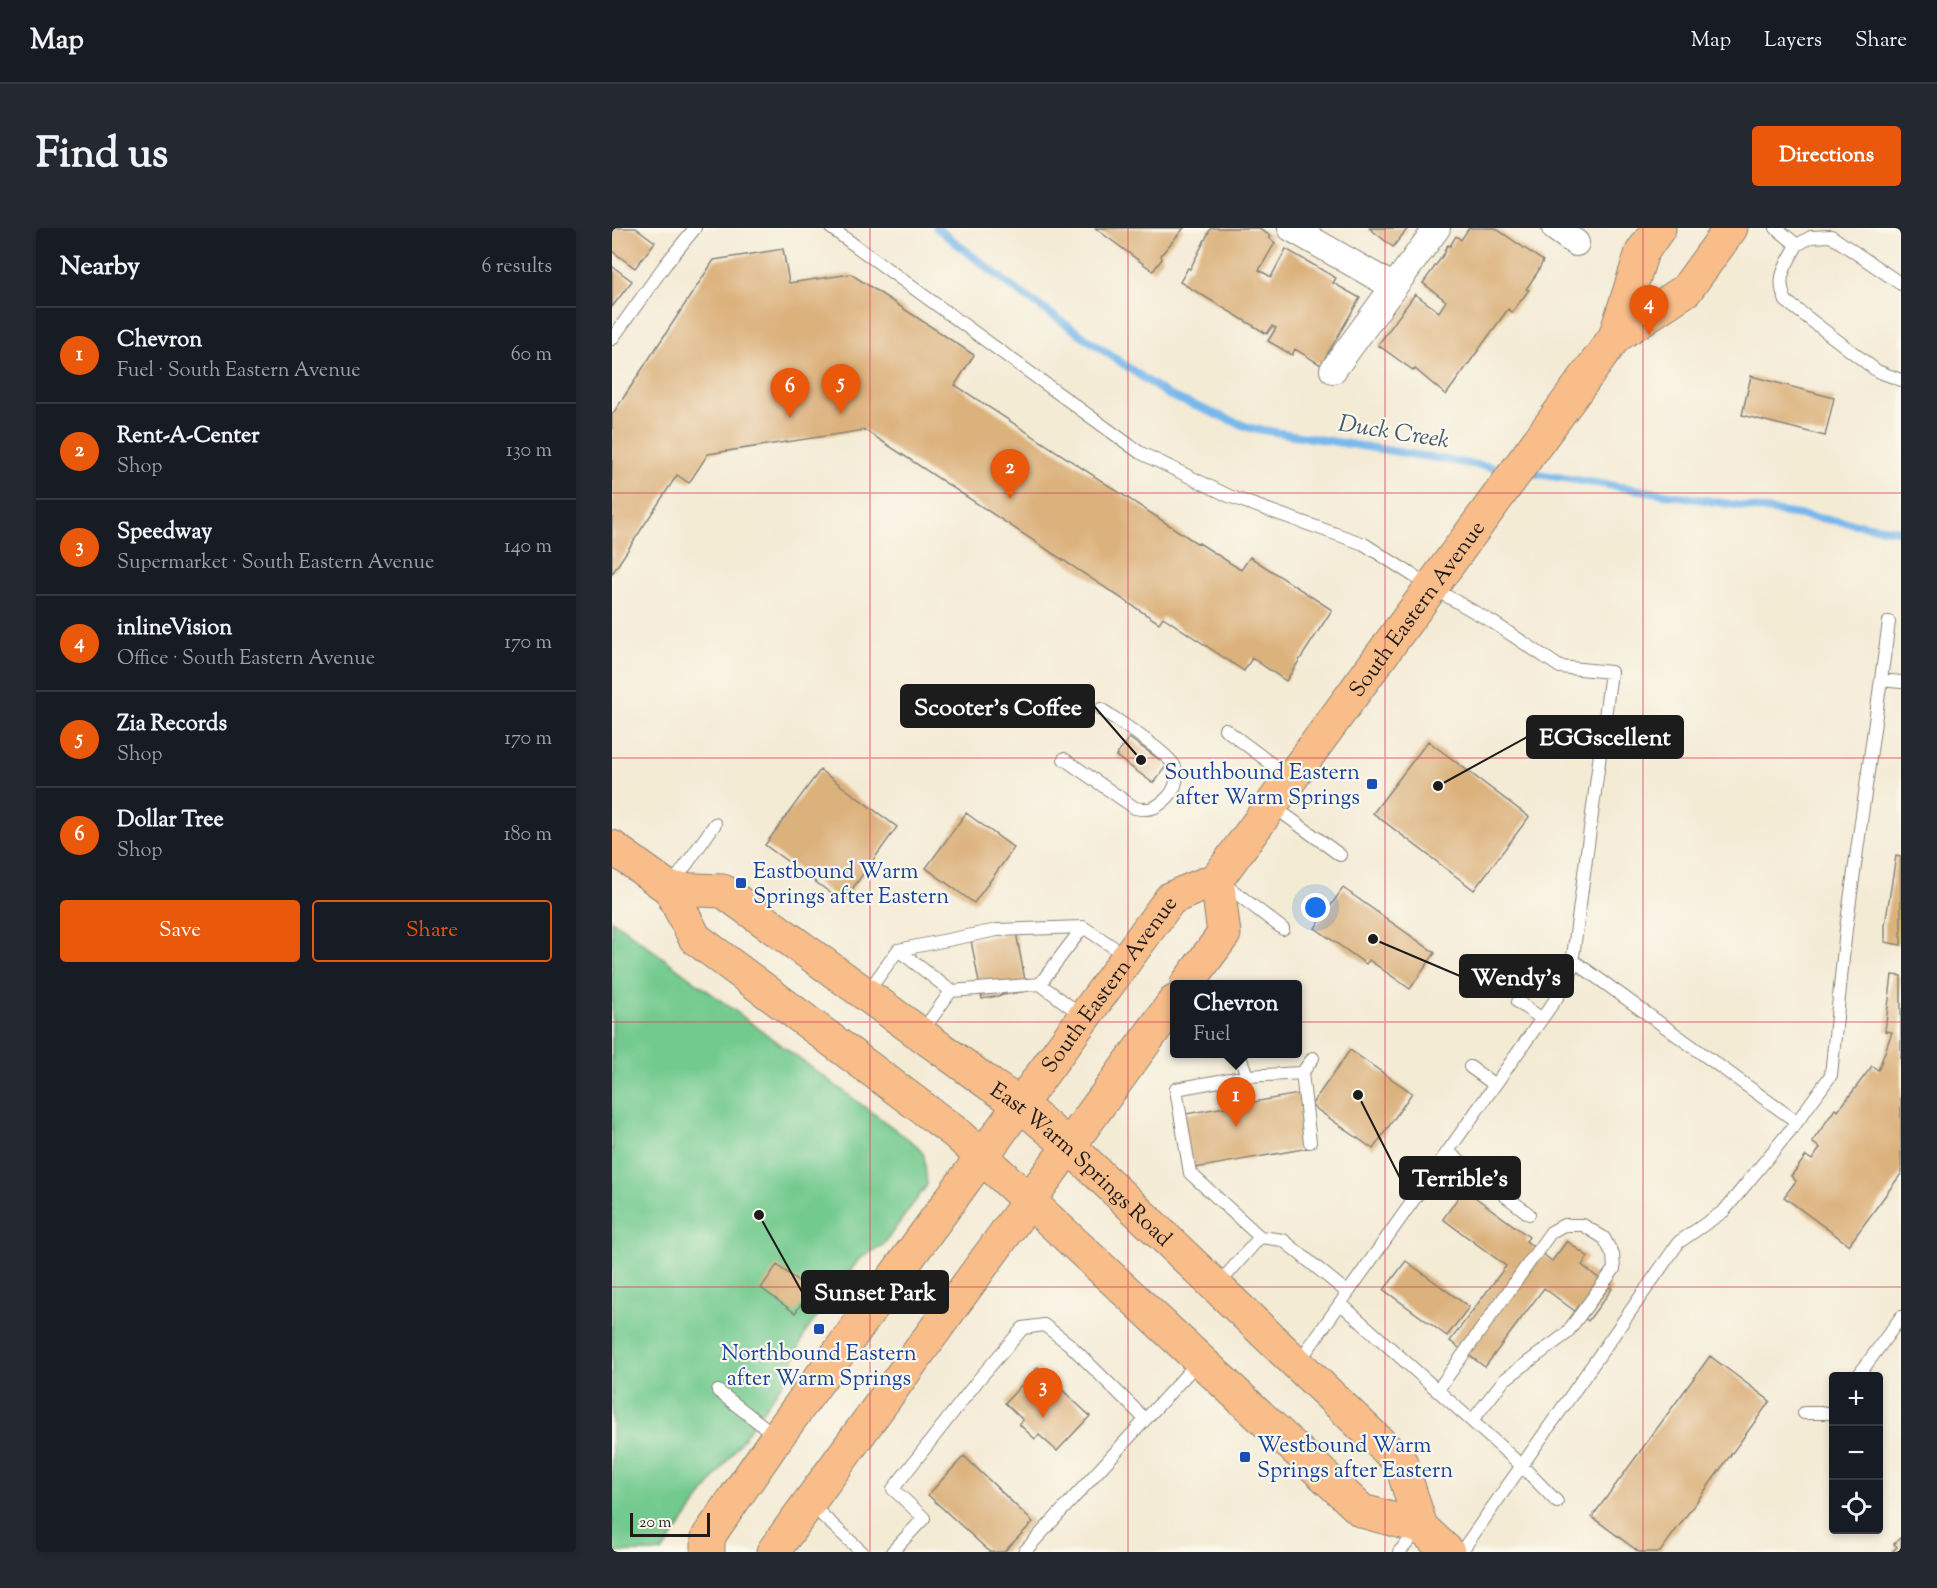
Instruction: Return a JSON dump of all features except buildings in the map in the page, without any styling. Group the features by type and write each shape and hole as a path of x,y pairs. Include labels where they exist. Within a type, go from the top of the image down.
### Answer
{"main road":[{"name":"South Eastern Avenue","path":"708,1552 708,1537 777,1437 1171,898 1217,879 1615,337 1642,252 1659,228"},
{"path":"1686,290 1710,228"},
{"name":"South Eastern Avenue","path":"1615,337 1686,290 1731,228"},
{"name":"East Warm Springs Road","path":"612,847 670,889 695,938 957,1133 1362,1511 1421,1527 1448,1552"},
{"path":"1190,980 1224,934 1217,879"},
{"name":"East Warm Springs Road","path":"670,889 723,891 1021,1105 1069,1146 1401,1463 1421,1527"},
{"path":"772,1552 1170,1007"}],"street":[{"path":"1291,228 1394,287"},
{"path":"1333,370 1437,228"},
{"path":"1555,228 1576,243"}],"lane":[{"path":"612,339 664,265 695,228"},
{"path":"831,228 1139,452 1229,496 1364,544 1431,587 1494,623 1560,667 1611,672 1570,979 1297,1364"},
{"path":"1776,228 1797,245"},
{"path":"1901,284 1831,236 1811,237 1797,245 1782,273 1781,289 1786,301 1877,371 1901,380"},
{"path":"1461,1552 1679,1242 1724,1211 1797,1122 1831,1075 1846,929 1889,621"},
{"path":"1881,680 1901,682"},
{"path":"1064,759 1135,808 1147,811 1158,807 1172,793 1177,779 1174,766 1165,755 1101,710"},
{"path":"1225,729 1290,779"},
{"path":"1272,805 1340,855"},
{"path":"670,889 715,824"},
{"path":"1217,879 1283,929"},
{"path":"866,994 898,950 997,930 1083,927 1128,957"},
{"path":"1040,984 1083,927"},
{"path":"898,950 951,991 1040,984 1084,1018"},
{"path":"1574,961 1797,1122"},
{"path":"920,1034 951,991"},
{"path":"1518,1002 1542,1019"},
{"path":"1241,1058 1247,1076"},
{"path":"1310,1142 1302,1073 1313,1058"},
{"path":"1470,1067 1495,1085"},
{"path":"1302,1073 1247,1076 1176,1089 1190,1173 1260,1237 1283,1240 1345,1298 1437,1391 1521,1466 1557,1502"},
{"path":"1448,1152 1529,1214"},
{"path":"1437,1391 1551,1232 1564,1225 1583,1225 1604,1238 1613,1255 1614,1269 1566,1334 1504,1380 1472,1421"},
{"path":"1216,1287 1260,1237"},
{"path":"1862,1372 1901,1317"},
{"path":"892,1552 924,1518 893,1489 979,1379 1023,1328 1044,1325 1069,1344 1146,1419"},
{"path":"1024,1552 1200,1360"},
{"path":"718,1391 777,1437"},
{"path":"1804,1413 1829,1413"},
{"path":"808,1502 862,1552"},
{"path":"1400,1552 1421,1527"}],"green space":[{"path":"612,920 916,1145 924,1155 927,1185 883,1245 859,1259 805,1333 788,1375 662,1552 612,1552"}],"waterway":[{"name":"Duck Creek","path":"937,228 1012,287 1168,395 1250,428 1509,470"},
{"name":"Duck Creek","path":"1525,472 1901,531"}],"place":[{"name":"inlineVision","path":"1649,335"},
{"name":"Zia Records","path":"841,414"},
{"name":"Dollar Tree","path":"790,418"},
{"name":"Rent-A-Center","path":"1010,499"},
{"name":"Scooter's Coffee","path":"1141,760"},
{"name":"Southbound Eastern after Warm Springs","path":"1372,784"},
{"name":"EGGscellent","path":"1438,786"},
{"name":"Eastbound Warm Springs after Eastern","path":"741,883"},
{"name":"Wendy's","path":"1373,939"},
{"name":"Terrible's","path":"1358,1095"},
{"name":"Chevron","path":"1236,1127"},
{"name":"Sunset Park","path":"759,1215"},
{"name":"Northbound Eastern after Warm Springs","path":"819,1329"},
{"name":"Speedway","path":"1043,1418"},
{"name":"Westbound Warm Springs after Eastern","path":"1245,1457"}]}
